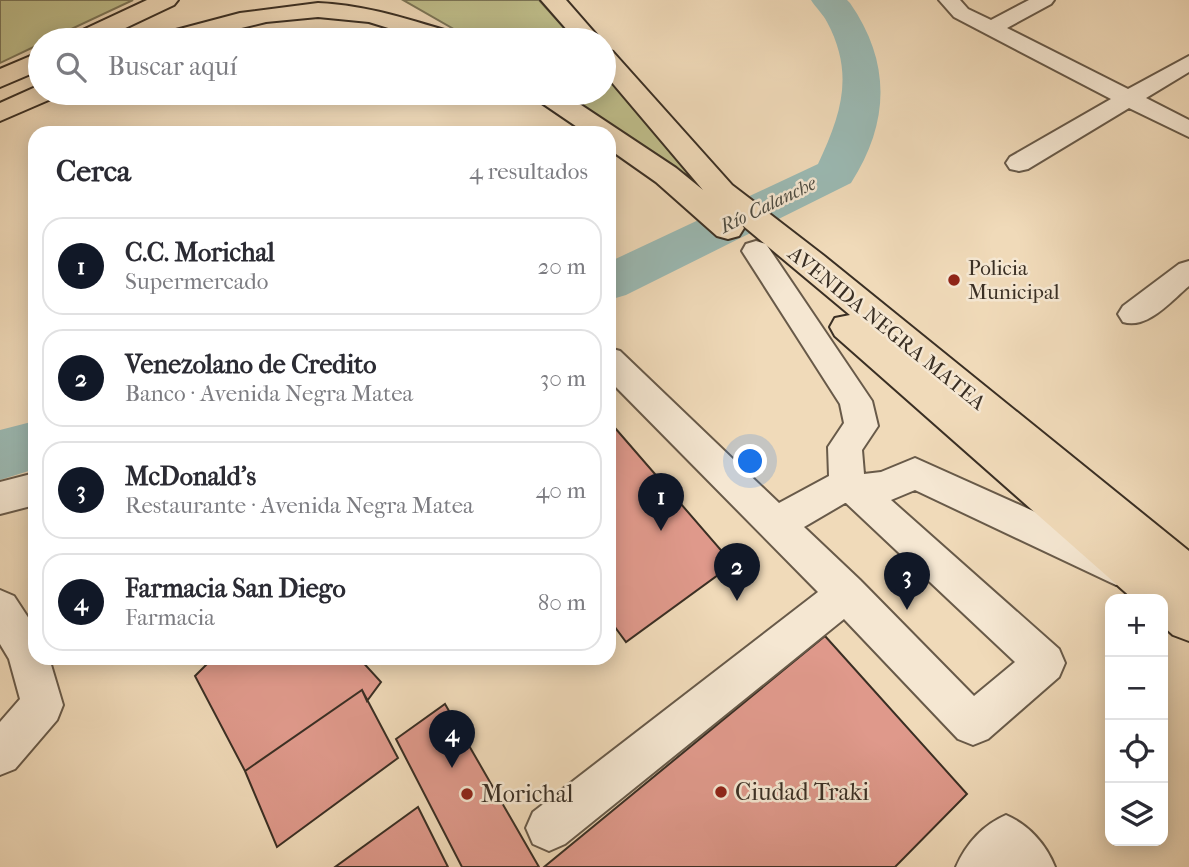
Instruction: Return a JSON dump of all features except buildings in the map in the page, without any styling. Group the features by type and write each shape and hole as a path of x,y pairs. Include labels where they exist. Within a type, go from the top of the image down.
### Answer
{"main road":[{"path":"106,28 166,0"},
{"path":"176,28 236,0"},
{"path":"377,0 430,28"},
{"path":"560,6 579,28"},
{"path":"213,28 303,11 334,10 367,14 413,28"},
{"path":"0,79 28,66"},
{"name":"AVENIDA NEGRA MATEA","path":"616,73 709,197 1189,619"},
{"path":"0,113 28,99"},
{"path":"563,105 594,126"},
{"name":"AVENIDA NEGRA MATEA","path":"616,141 666,175 709,197"},
{"name":"AVENIDA NEGRA MATEA","path":"756,241 811,263 1189,578"}],"street":[{"path":"948,0 961,13 1189,130"},
{"path":"992,28 1044,0"},
{"path":"1019,163 1189,62"},
{"path":"616,367 777,523 811,561 847,593 973,724 1045,663 853,488 845,447 861,426 856,401 756,241"},
{"path":"1133,314 1189,271"},
{"path":"777,523 853,488 876,490 915,473 1142,579"},
{"path":"0,498 28,491"},
{"path":"549,828 847,593"},
{"path":"0,609 28,654"},
{"path":"0,754 42,705 31,665"},
{"path":"979,867 1006,838 1032,867"}],"shaded area":[{"path":"0,0 133,0 74,28 28,28 28,50 0,63"},
{"path":"403,0 539,0 564,28 452,28"},
{"path":"616,85 677,150 690,175 660,167 616,134 616,126 606,126 578,105 616,105"}],"waterway":[{"name":"Río Calanche","path":"616,279 836,173 859,117 862,88 861,72 852,38 846,23 828,0"},
{"name":"Río Calanche","path":"0,455 28,447"}],"place":[{"name":"Policia Municipal","path":"954,280"},
{"name":"C.C. Morichal","path":"661,531"},
{"name":"Venezolano de Credito","path":"737,601"},
{"name":"McDonald's","path":"907,610"},
{"name":"Farmacia San Diego","path":"452,768"},
{"name":"Ciudad Traki","path":"721,792"},
{"name":"Morichal","path":"467,794"}]}
